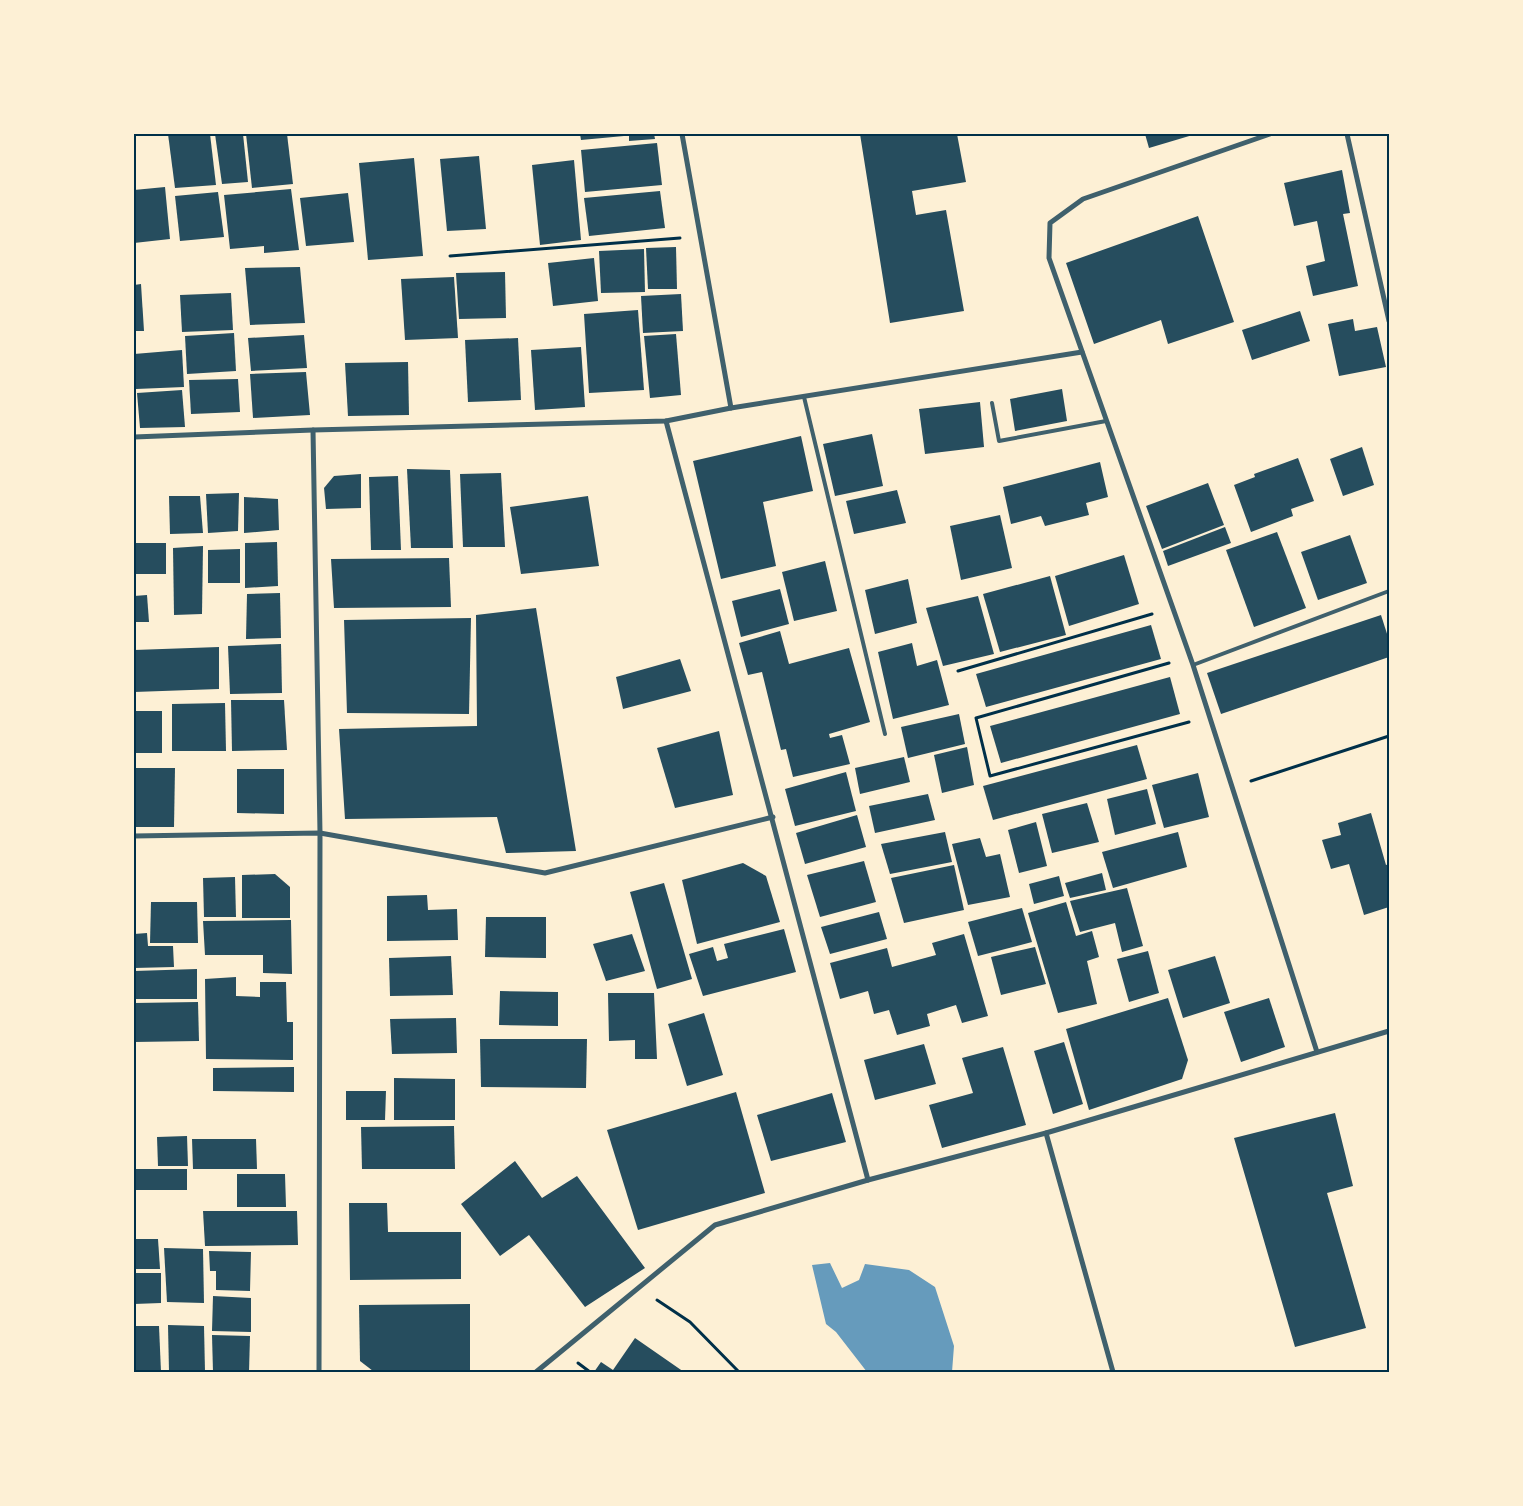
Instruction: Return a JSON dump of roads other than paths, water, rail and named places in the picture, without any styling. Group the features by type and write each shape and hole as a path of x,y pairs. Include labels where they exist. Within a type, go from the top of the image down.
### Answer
{"street":[{"path":"682,134 731,408"},
{"path":"1270,134 1083,198 1050,223 1049,258 1193,665 1317,1052"},
{"path":"1347,134 1389,321"},
{"path":"134,437 313,430 666,421 731,408 1082,352"},
{"path":"666,421 773,817 868,1180"},
{"path":"313,430 320,833 319,1372"},
{"path":"134,836 320,833 545,873 773,817"},
{"path":"536,1372 714,1225 868,1180 1046,1133 1389,1030"},
{"path":"1046,1133 1113,1372"}],"lane":[{"path":"804,397 884,734"},
{"path":"992,403 999,441 1106,421"},
{"path":"1193,665 1389,591"}],"water":[{"path":"830,1263 842,1288 859,1280 865,1264 909,1270 935,1287 954,1346 952,1372 867,1372 836,1332 826,1324 812,1265"}]}
